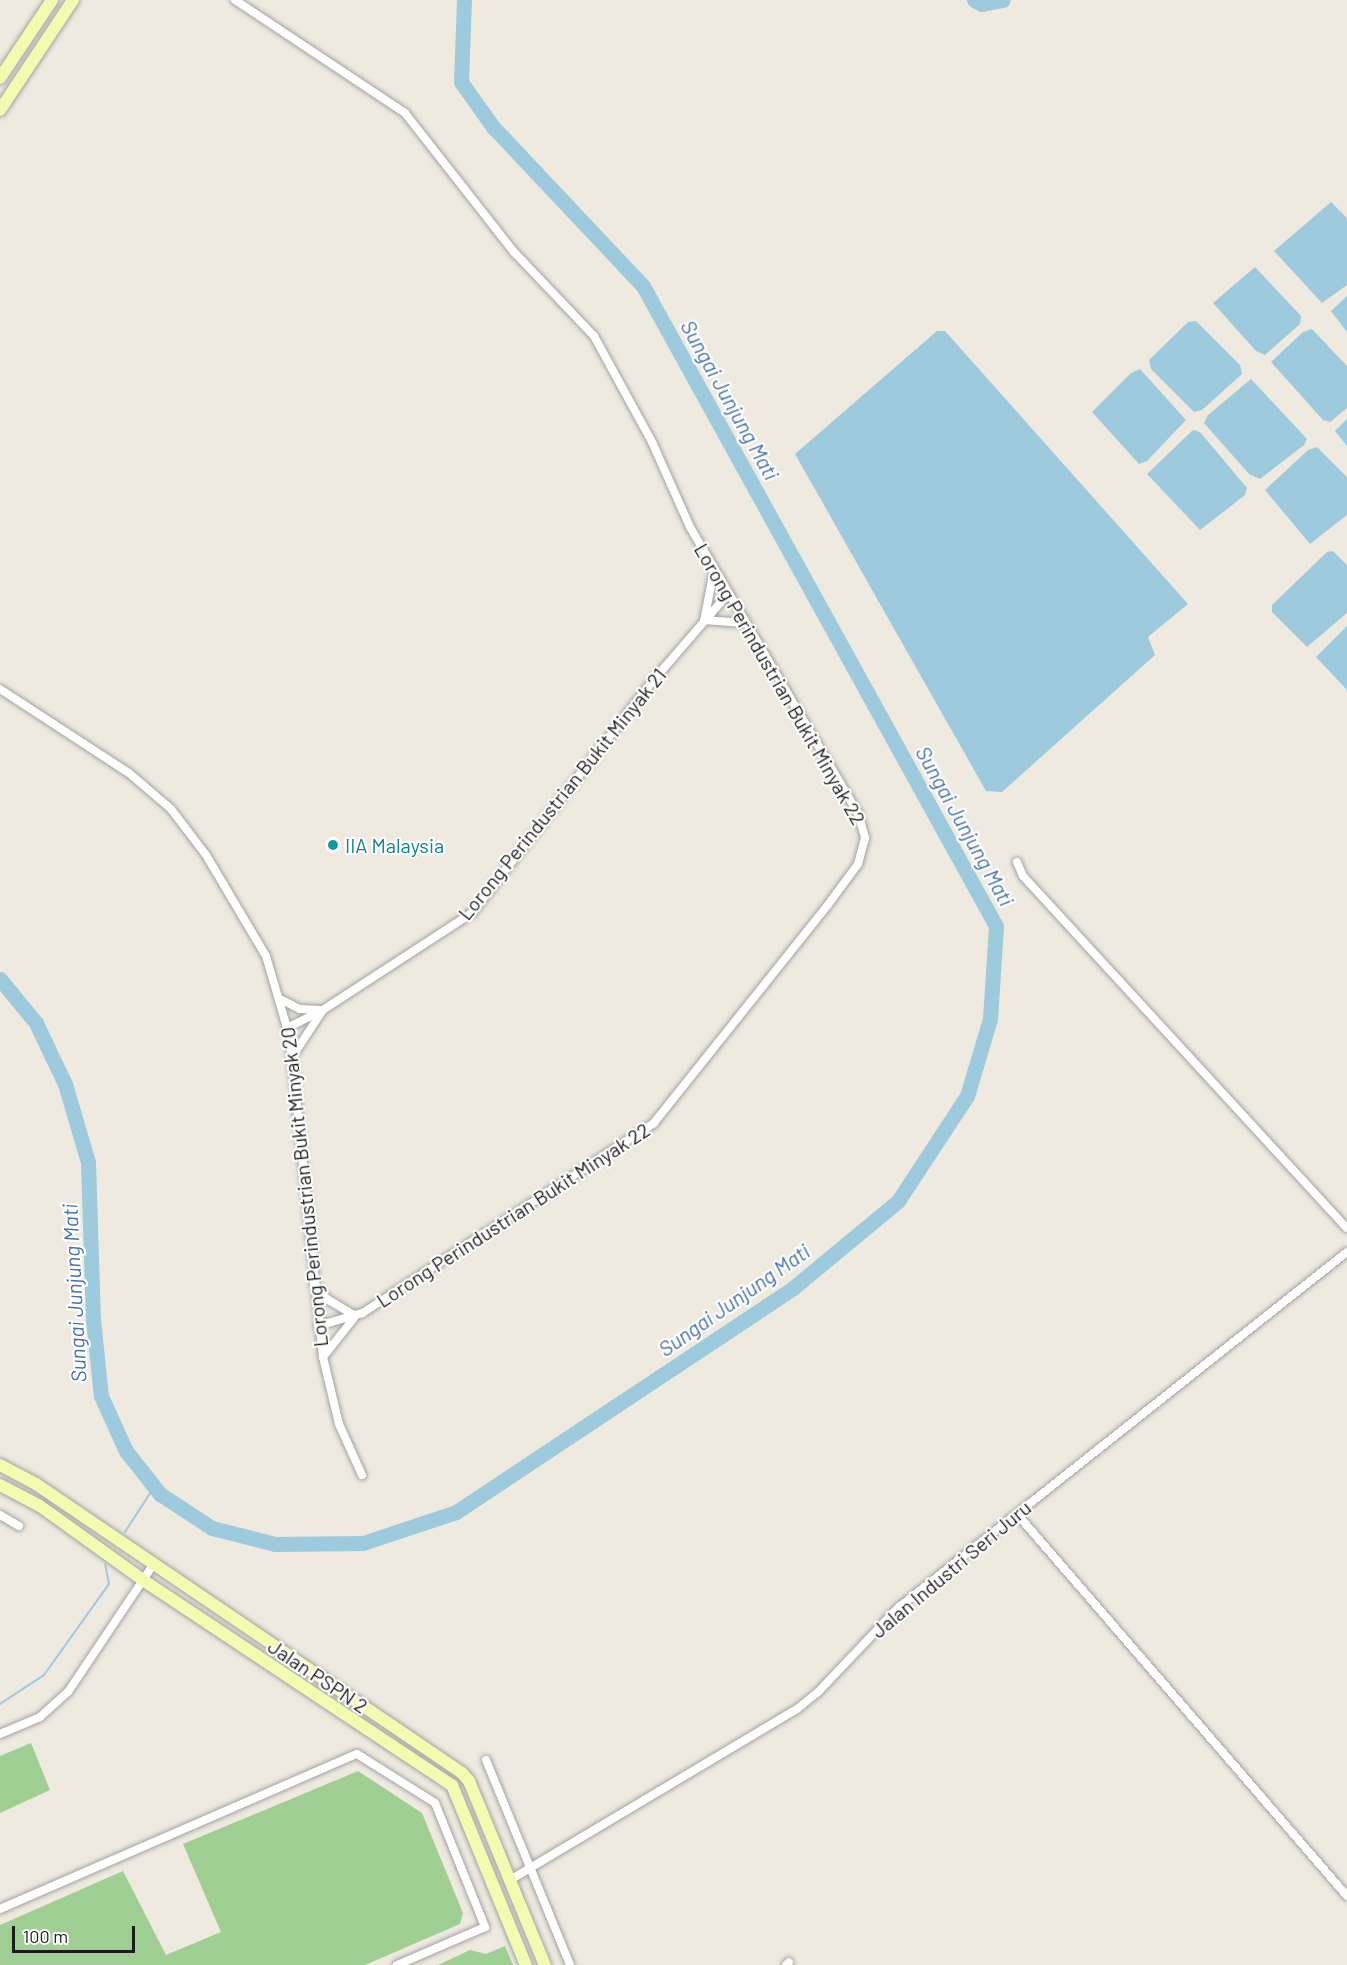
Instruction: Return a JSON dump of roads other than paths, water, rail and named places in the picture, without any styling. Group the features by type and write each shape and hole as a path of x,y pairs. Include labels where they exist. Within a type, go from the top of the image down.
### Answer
{"street":[{"path":"0,110 73,0"},
{"name":"Lorong Perindustrian Bukit Minyak 22","path":"235,0 405,113 514,252 594,336 652,442 727,595 858,813 865,838 858,864 654,1124 356,1316 318,1326"},
{"path":"0,78 47,3"},
{"path":"714,570 704,620 744,623"},
{"name":"Lorong Perindustrian Bukit Minyak 21","path":"287,1028 323,1010 472,913 704,620 727,595"},
{"name":"Lorong Perindustrian Bukit Minyak 20","path":"0,689 129,773 171,809 206,855 259,943 280,999 287,1028 323,1357 339,1424 362,1475"},
{"path":"1017,862 1023,876 1347,1228"},
{"path":"280,999 300,1009 323,1010"},
{"path":"291,1057 323,1010"},
{"name":"Jalan Industri Seri Juru","path":"510,1880 797,1709 818,1692 897,1608 1347,1252"},
{"path":"314,1284 327,1299 356,1316 323,1357"},
{"name":"Jalan PSPN 2","path":"0,1465 36,1484 462,1773 510,1880 544,1965"},
{"name":"Jalan PSPN 2","path":"0,1485 40,1506 143,1580 455,1788 526,1965"},
{"path":"1017,1514 1347,1896"},
{"path":"0,1515 19,1526"},
{"path":"0,1734 40,1717 68,1692 153,1565"},
{"path":"0,1909 357,1754 435,1803 485,1928 397,1965"},
{"path":"486,1760 570,1965"}],"water":[{"path":"1331,202 1347,218 1347,285 1322,303 1274,251"},
{"path":"1255,267 1301,316 1300,324 1265,355 1256,351 1213,303"},
{"path":"1347,296 1347,332 1331,311"},
{"path":"1196,321 1240,365 1242,374 1202,410 1194,412 1151,369 1149,360 1188,322"},
{"path":"1312,329 1347,366 1347,408 1330,422 1323,420 1271,362 1303,332"},
{"path":"937,331 945,331 1188,604 1148,637 1155,655 1002,792 986,791 795,454"},
{"path":"1140,369 1186,420 1147,461 1139,464 1092,412 1131,373"},
{"path":"1251,379 1307,439 1304,445 1260,479 1249,474 1204,423 1208,415"},
{"path":"1347,419 1347,446 1335,431"},
{"path":"1193,430 1200,432 1247,488 1245,495 1200,530 1147,474"},
{"path":"1317,447 1347,477 1347,515 1310,544 1265,490 1308,450"},
{"path":"1333,551 1347,565 1347,613 1307,647 1272,612 1272,605 1327,552"},
{"path":"1347,626 1347,690 1316,657"}],"waterway":[{"name":"Sungai Junjung Mati","path":"0,979 36,1023 65,1084 88,1162 93,1319 101,1396 126,1451 160,1494 212,1528 275,1544 363,1543 456,1512 793,1288 898,1201 967,1096 990,1019 996,926 643,286 493,127 461,82 464,0"},
{"name":"Sungai Junjung Mati","path":"974,0 982,4 1003,0"},
{"path":"125,1532 154,1487"},
{"path":"0,1704 44,1675 109,1584 105,1564"}],"place":[{"name":"IIA Malaysia","path":"333,845"}]}
